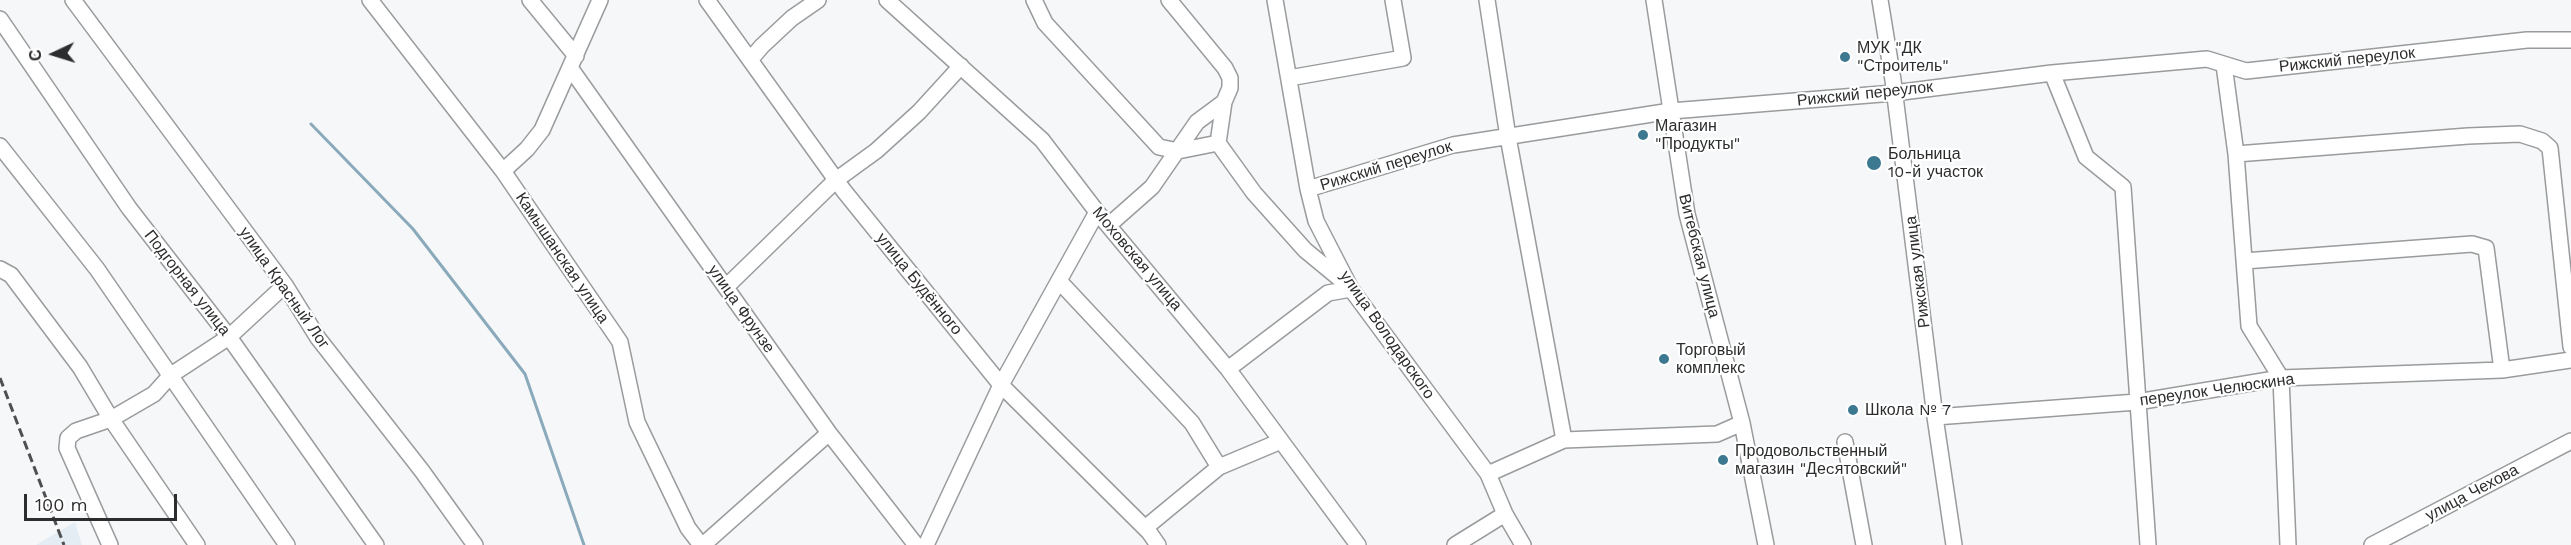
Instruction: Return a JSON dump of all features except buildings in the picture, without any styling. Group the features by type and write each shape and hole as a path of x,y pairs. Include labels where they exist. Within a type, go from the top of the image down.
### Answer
{"street":[{"name":"улица Красный Лог","path":"73,0 285,285 318,338 422,471 475,545"},
{"name":"Камышанская улица","path":"370,0 503,171 620,342 637,422 688,528 702,545"},
{"name":"улица Фрунзе","path":"530,0 829,433 916,545"},
{"path":"503,171 528,149 542,130 600,0"},
{"name":"улица Будённого","path":"707,0 836,180 1001,386 1145,528 1158,545"},
{"path":"750,60 785,25 818,0"},
{"name":"Моховская улица","path":"887,0 1042,140 1097,212 1228,369 1358,545"},
{"path":"1034,0 1045,22 1160,147 1178,151 1218,143"},
{"path":"1169,0 1225,68 1230,78 1230,88 1224,102 1218,143 1254,193 1305,250 1351,288"},
{"name":"улица Володарского","path":"1275,0 1308,189 1316,221 1351,288 1488,474 1505,514 1523,545"},
{"path":"1289,78 1403,58 1393,0"},
{"path":"1487,0 1508,137 1564,440"},
{"name":"Витебская улица","path":"1654,0 1687,214 1742,423 1766,545"},
{"name":"Рижская улица","path":"1880,0 1916,249 1935,417 1954,545"},
{"name":"Подгорная улица","path":"0,19 129,208 229,337 376,545"},
{"name":"Рижский переулок","path":"1308,189 1453,145 1671,111 1894,93 2052,73 2207,59 2246,71 2527,40 2571,40"},
{"path":"2223,65 2236,154 2249,326 2281,378 2288,545"},
{"path":"726,287 836,180 876,151 919,112 961,66"},
{"path":"2052,73 2086,157 2123,187 2148,545"},
{"path":"1109,225 1152,186 1197,122 1206,113 1224,102"},
{"path":"2236,154 2468,136 2520,134 2535,137 2550,148 2571,347"},
{"path":"0,146 97,269 287,545"},
{"path":"926,545 1001,386 1097,212"},
{"path":"2244,261 2472,244 2486,248 2502,370"},
{"path":"0,268 11,275 80,367 104,421 197,545"},
{"path":"1060,282 1192,423 1219,467"},
{"path":"110,545 66,448 68,438 76,431 104,421 153,394 171,375 229,337 285,285"},
{"path":"1228,369 1329,293 1351,288"},
{"name":"переулок Челюскина","path":"1935,417 2137,402 2281,378 2502,370 2571,360"},
{"path":"1488,474 1564,440 1718,434 1742,423"},
{"path":"702,545 829,433"},
{"path":"1145,528 1219,467 1281,441"},
{"name":"улица Чехова","path":"2372,545 2571,441"},
{"path":"1845,442 1864,545"},
{"path":"1455,545 1505,514"}],"shaded area":[{"path":"75,522 82,545 36,545"}],"waterway":[{"path":"311,124 413,229 525,374 584,545"}],"railway":[{"path":"0,378 64,545"}],"place":[{"name":"МУК \"ДК \"Строитель\"","path":"1845,57"},
{"name":"Магазин \"Продукты\"","path":"1643,135"},
{"name":"Больница 10-й участок","path":"1874,163"},
{"name":"Торговый комплекс","path":"1664,359"},
{"name":"Школа № 7","path":"1853,410"},
{"name":"Продовольственный магазин \"Деcятовский\"","path":"1723,460"}]}
